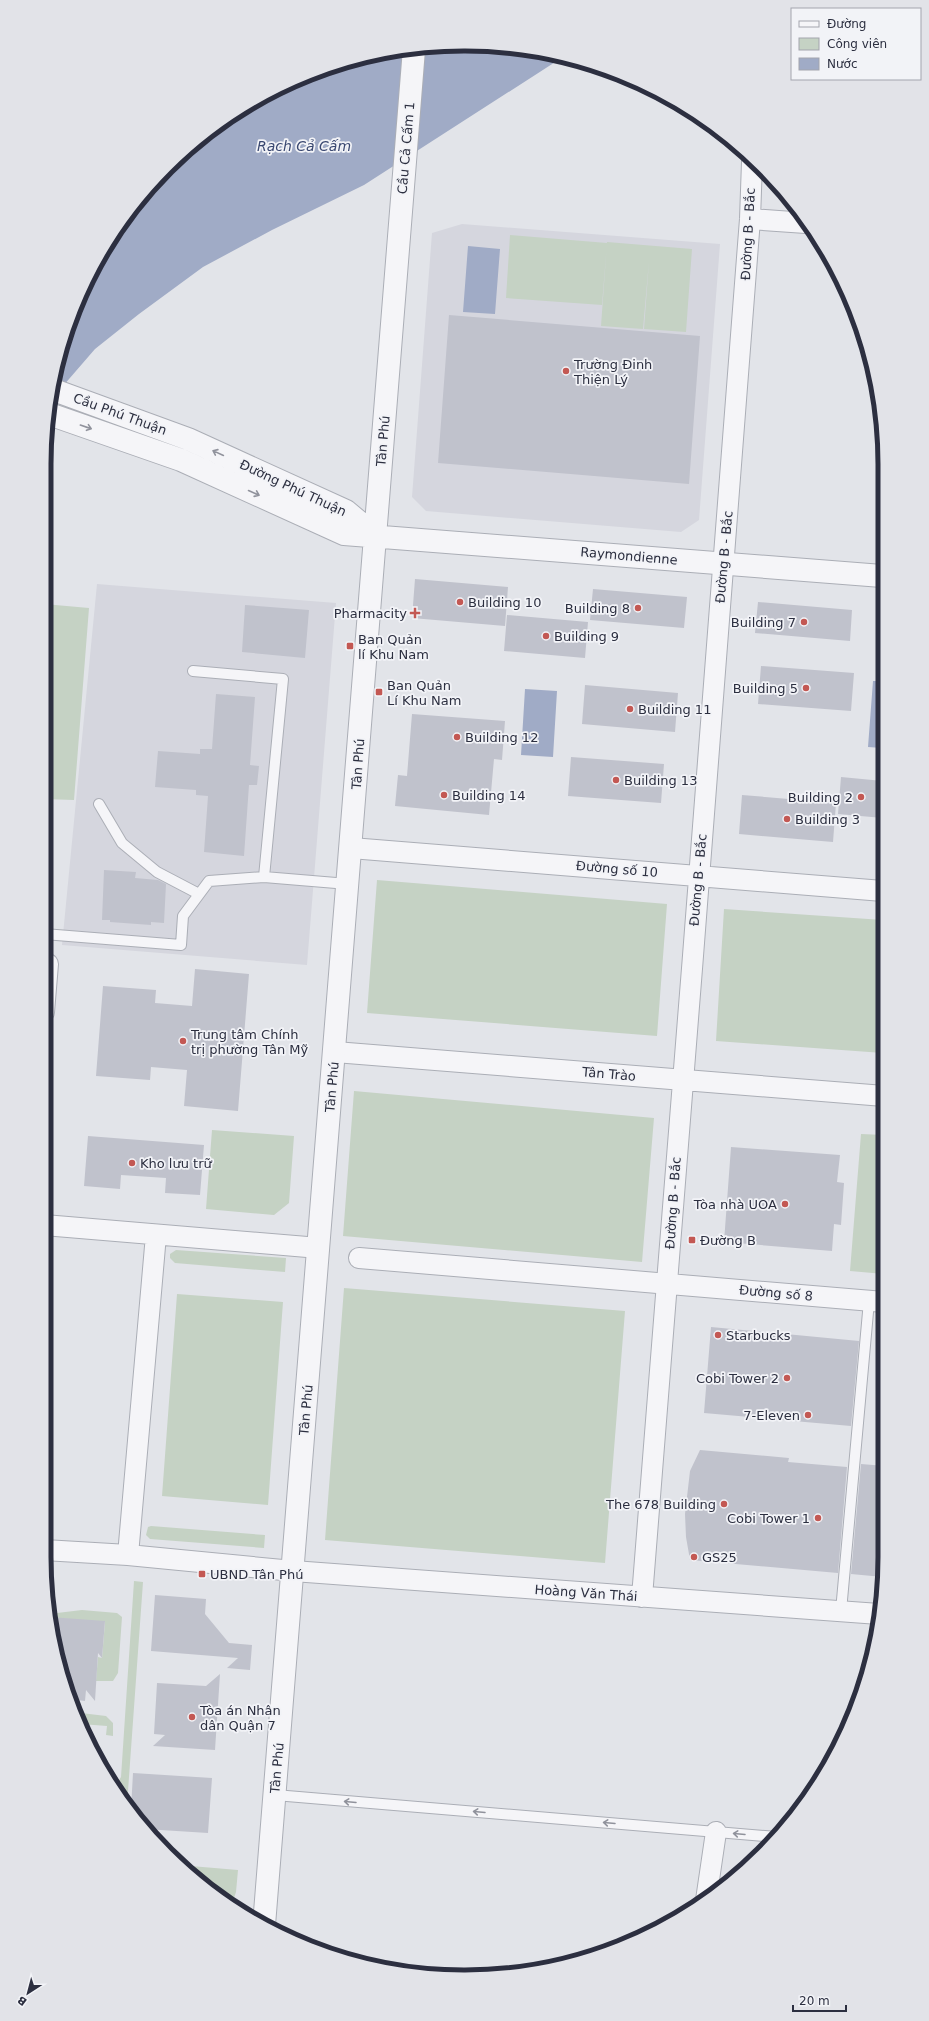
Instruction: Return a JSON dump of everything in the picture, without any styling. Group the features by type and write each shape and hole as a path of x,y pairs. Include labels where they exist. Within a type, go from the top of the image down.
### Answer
{"street":[{"name":"Cầu Cả Cấm 1","path":"398,248 414,55"},
{"name":"Đường B - Bắc","path":"642,1597 698,876 724,564 750,219 752,167"},
{"path":"750,219 800,223"},
{"name":"Tân Phú","path":"265,1918 335,1052 398,248"},
{"name":"Cầu Phú Thuận","path":"58,392 188,439"},
{"name":"Cầu Phú Thuận","path":"54,416 180,460"},
{"name":"Đường Phú Thuận","path":"188,439 346,511 376,536"},
{"name":"Đường Phú Thuận","path":"180,460 344,534 376,536"},
{"name":"Raymondienne","path":"376,536 878,576"},
{"name":"Đường số 10","path":"351,848 878,891"},
{"name":"Tân Trào","path":"335,1052 878,1096"},
{"path":"51,1226 319,1248"},
{"path":"128,1556 156,1235"},
{"name":"Đường số 8","path":"359,1258 667,1285 876,1301"},
{"name":"Hoàng Văn Thái","path":"51,1550 293,1571 873,1614"},
{"path":"707,1891 716,1832"}],"lane":[{"path":"193,671 283,679 264,877"},
{"path":"99,804 122,843 157,872 199,894"},
{"path":"51,935 181,945 183,916 208,881 264,877 348,884"},
{"path":"841,1611 876,1301"},
{"path":"275,1795 768,1836"}],"shaded area":[{"name":"Trường Đinh Thiện Lý","path":"462,224 720,244 699,520 681,532 426,511 412,497 432,233"},
{"path":"97,584 336,603 307,965 62,945"}],"green space":[{"path":"510,235 607,243 602,305 506,298"},
{"path":"607,242 692,249 686,332 644,329 649,261 643,329 601,326"},
{"path":"51,605 89,608 74,800 51,799"},
{"path":"377,880 667,904 657,1036 367,1013"},
{"path":"724,909 878,920 878,1053 716,1041"},
{"path":"354,1091 654,1118 642,1262 343,1236"},
{"path":"212,1130 294,1136 289,1203 274,1215 206,1209"},
{"path":"861,1134 878,1135 878,1273 850,1271"},
{"path":"176,1250 286,1258 285,1272 175,1263 170,1258 170,1254"},
{"path":"344,1288 625,1311 605,1563 325,1540"},
{"path":"177,1294 283,1302 268,1505 162,1496"},
{"path":"151,1526 265,1535 264,1548 150,1539 146,1535 148,1527"},
{"path":"134,1581 143,1582 128,1796 118,1782 121,1777"},
{"path":"82,1610 117,1613 122,1617 118,1673 113,1681 96,1681 98,1657 102,1658 105,1622 56,1618 57,1613"},
{"path":"81,1713 106,1716 113,1723 113,1736 106,1735 107,1726 87,1724"},
{"path":"191,1866 238,1870 236,1892 234,1899 213,1885"}],"water":[{"name":"Rạch Cả Cấm","path":"464,51 492,52 556,61 364,185 272,230 203,267 139,314 95,349 58,392 65,357 82,306 106,258 136,213 172,172 192,154 213,136 258,106 306,82 357,65 384,59 437,52"},
{"path":"468,246 500,249 495,314 463,312"},
{"path":"873,681 878,681 878,748 868,747"},
{"path":"525,689 557,691 553,757 521,755"}],"building":[{"path":"449,315 700,336 689,484 438,463"},
{"name":"Building 10","path":"415,579 508,587 505,626 412,618"},
{"name":"Building 8","path":"593,589 687,597 684,628 590,620"},
{"name":"Building 7","path":"758,602 852,610 850,641 755,633"},
{"path":"245,605 309,610 305,658 242,652"},
{"name":"Building 9","path":"507,615 588,622 585,658 504,651"},
{"name":"Building 5","path":"761,666 854,673 851,711 758,704"},
{"name":"Building 11","path":"585,685 678,693 675,732 582,724"},
{"path":"216,694 255,697 250,765 259,766 257,785 249,785 244,856 204,852 208,796 196,795 196,790 155,787 158,751 200,754 200,749 212,749"},
{"path":"412,714 505,721 502,760 494,759 489,815 395,806 398,775 407,776"},
{"name":"Building 13","path":"571,757 664,764 661,803 568,796"},
{"name":"Building 2","path":"841,777 878,781 878,818 838,814"},
{"name":"Building 3","path":"742,795 836,803 833,842 739,834"},
{"path":"104,870 136,872 135,878 158,880 166,884 164,923 151,922 151,925 102,920"},
{"path":"195,969 249,974 238,1111 184,1106 187,1070 151,1067 150,1080 96,1076 103,986 156,990 155,1003 192,1006"},
{"path":"88,1136 204,1145 200,1195 165,1193 166,1178 121,1175 120,1189 84,1186"},
{"name":"Tòa nhà UOA","path":"731,1147 840,1155 837,1182 844,1183 841,1225 834,1224 832,1251 724,1242"},
{"name":"Cobi Tower 2","path":"711,1327 859,1341 851,1426 704,1413"},
{"path":"700,1450 789,1458 788,1462 847,1467 838,1573 690,1560 686,1537 685,1514 690,1471"},
{"path":"861,1464 878,1465 877,1576 851,1574"},
{"path":"155,1595 206,1599 205,1614 229,1643 252,1645 250,1670 227,1668 238,1658 151,1651"},
{"path":"56,1617 105,1621 102,1658 98,1653 95,1701 86,1690 85,1701 77,1700 73,1689 65,1664"},
{"path":"220,1674 215,1750 153,1746 165,1735 154,1734 157,1683 206,1686"},
{"path":"133,1773 212,1778 208,1833 155,1830 131,1801"}],"place":[{"name":"Trường Đinh Thiện Lý","path":"566,371"},
{"name":"Building 10","path":"460,602"},
{"name":"Building 8","path":"638,608"},
{"name":"Pharmacity","path":"415,613"},
{"name":"Building 7","path":"804,622"},
{"name":"Building 9","path":"546,636"},
{"name":"Ban Quản lí Khu Nam","path":"350,646"},
{"name":"Building 5","path":"806,688"},
{"name":"Ban Quản Lí Khu Nam","path":"379,692"},
{"name":"Building 11","path":"630,709"},
{"name":"Building 12","path":"457,737"},
{"name":"Building 13","path":"616,780"},
{"name":"Building 14","path":"444,795"},
{"name":"Building 2","path":"861,797"},
{"name":"Building 3","path":"787,819"},
{"name":"Trung tâm Chính trị phường Tân Mỹ","path":"183,1041"},
{"name":"Kho lưu trữ","path":"132,1163"},
{"name":"Tòa nhà UOA","path":"785,1204"},
{"name":"Đường B","path":"692,1240"},
{"name":"Starbucks","path":"718,1335"},
{"name":"Cobi Tower 2","path":"787,1378"},
{"name":"7-Eleven","path":"808,1415"},
{"name":"The 678 Building","path":"724,1504"},
{"name":"Cobi Tower 1","path":"818,1518"},
{"name":"GS25","path":"694,1557"},
{"name":"UBND Tân Phú","path":"202,1574"},
{"name":"Tòa án Nhân dân Quận 7","path":"192,1717"}]}
